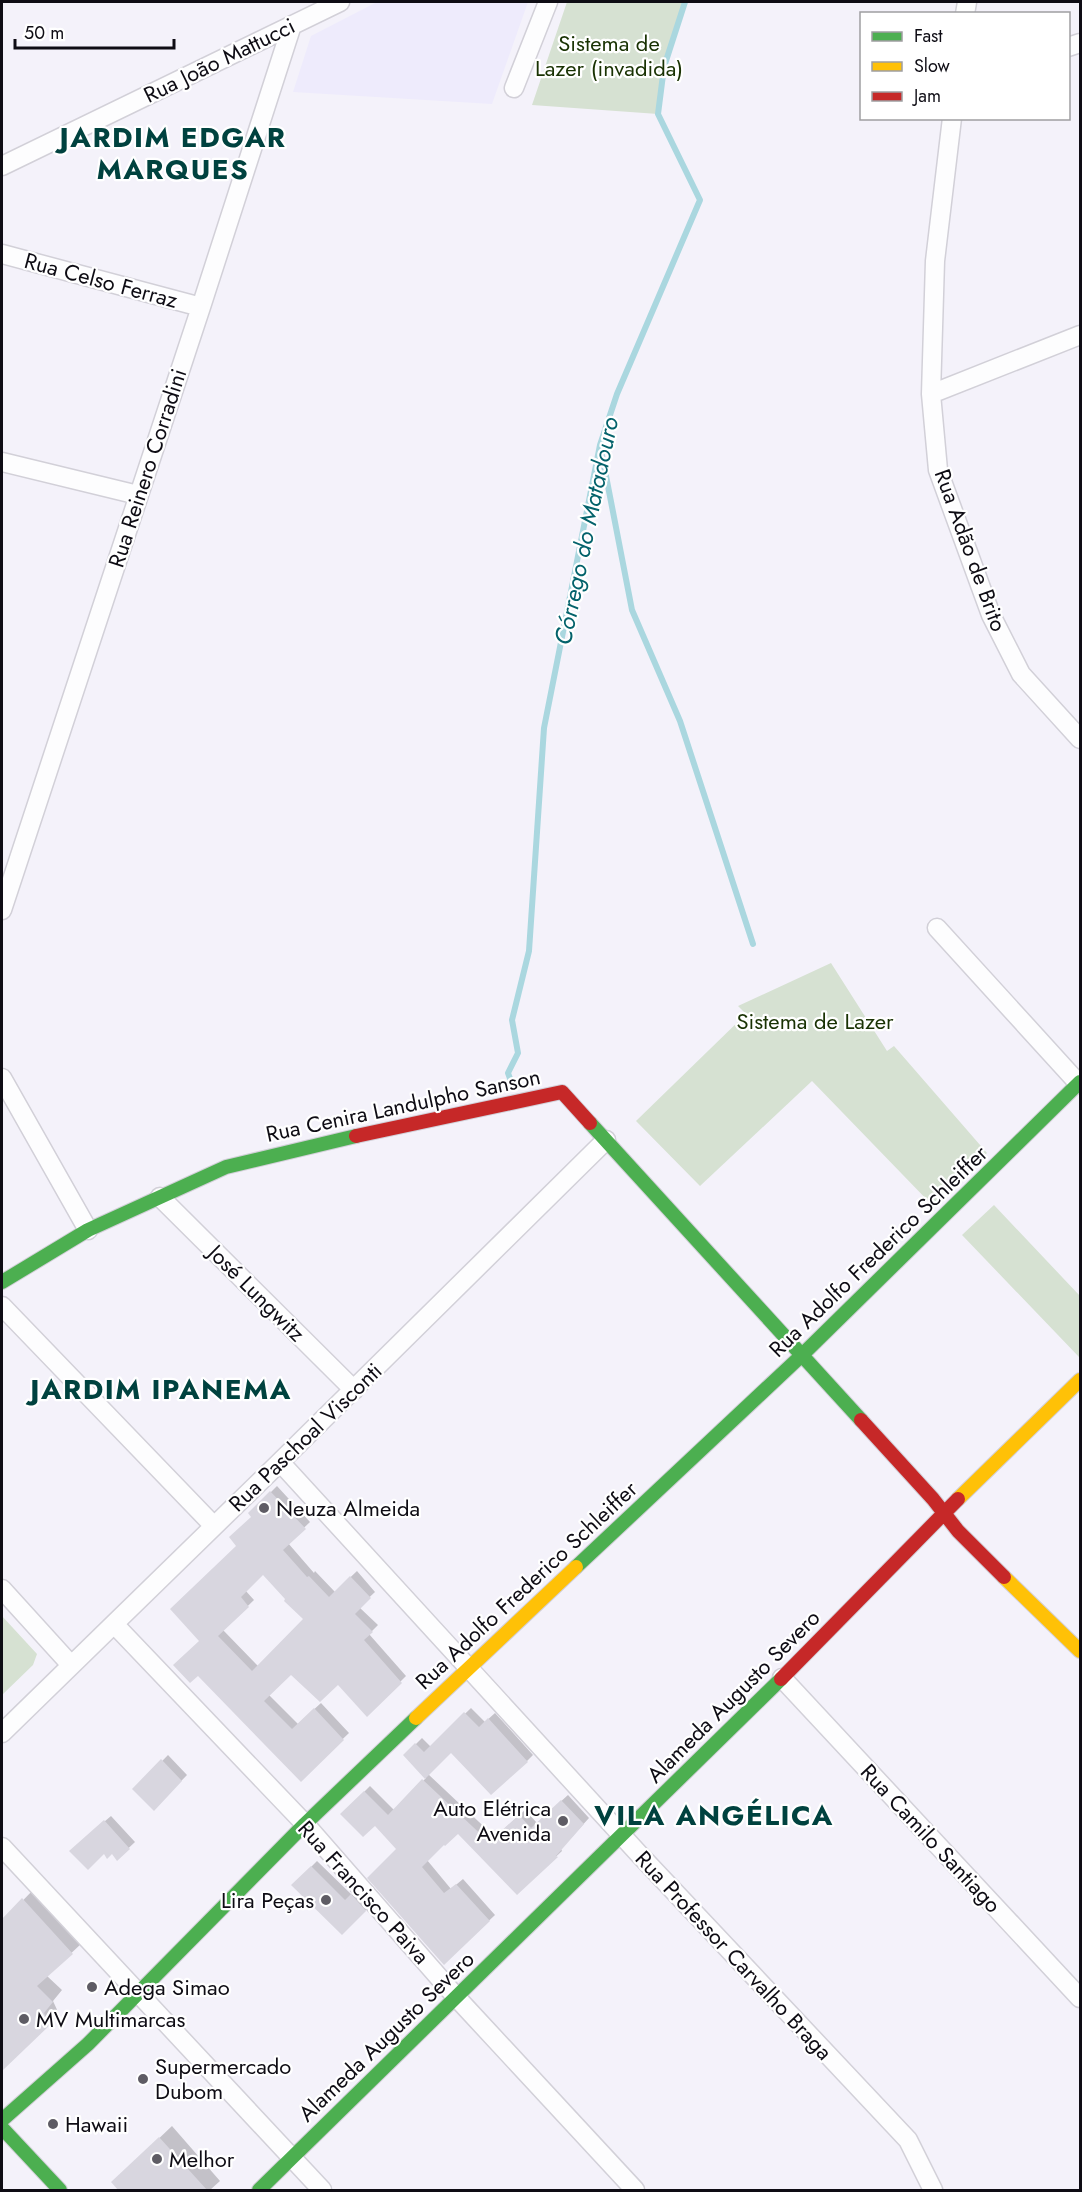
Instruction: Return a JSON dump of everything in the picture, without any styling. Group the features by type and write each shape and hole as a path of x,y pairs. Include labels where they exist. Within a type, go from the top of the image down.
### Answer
{"street":[{"name":"Rua João Mattucci","path":"2,166 340,2"},
{"path":"514,88 548,2"},
{"name":"Rua Reinero Corradini","path":"2,910 292,25"},
{"name":"Rua Adão de Brito","path":"952,120 935,261 931,394 938,470 991,615 1021,674 1080,739"},
{"name":"Rua Celso Ferraz","path":"2,254 201,307"},
{"path":"931,394 1080,335"},
{"path":"2,462 138,495"},
{"path":"937,928 1080,1083"},
{"path":"2,1078 88,1230"},
{"name":"Rua Adolfo Frederico Schleiffer","path":"2,2120 88,2044 305,1824 801,1356 1080,1083"},
{"name":"Rua Cenira Landulpho Sanson","path":"2,1282 88,1230 226,1167 396,1126 562,1092 958,1531 1080,1651"},
{"name":"Rua Paschoal Visconti","path":"2,1733 606,1140"},
{"name":"José Lungwitz","path":"160,1197 354,1389"},
{"path":"2,1306 214,1527"},
{"name":"Alameda Augusto Severo","path":"259,2190 623,1835 1080,1380"},
{"name":"Rua Professor Carvalho Braga","path":"280,1462 468,1668 908,2140 933,2190"},
{"path":"2,1589 71,1665"},
{"name":"Rua Francisco Paiva","path":"114,1624 305,1824 457,1998 635,2190"},
{"name":"Rua Camilo Santiago","path":"782,1678 1080,1998"},
{"path":"2,1847 322,2190"},
{"path":"2,2128 60,2190"}],"shaded area":[{"path":"377,2 528,2 492,104 293,92 311,36"}],"green space":[{"name":"Sistema de Lazer (invadida)","path":"567,2 685,2 664,67 658,114 532,105"},
{"name":"Sistema de Lazer","path":"831,963 887,1051 894,1046 987,1153 932,1205 812,1081 700,1186 636,1121 746,1014 738,1006"},
{"path":"994,1205 1080,1296 1079,1357 962,1235"},
{"path":"2,1616 37,1654 33,1665 2,1695"}],"building":[{"path":"270,1491 306,1529 283,1550 307,1577 309,1576 329,1597 350,1576 371,1598 355,1614 373,1632 364,1640 402,1683 367,1717 338,1685 320,1702 291,1675 264,1701 292,1729 314,1708 344,1740 301,1782 198,1676 190,1683 173,1665 199,1641 170,1609 236,1546 229,1537 251,1517 248,1513","holes":["263,1575 285,1599 284,1601 303,1619 252,1671 218,1636 249,1607 241,1597"]},
{"path":"464,1712 479,1727 488,1718 528,1762 491,1795 451,1753 425,1779 403,1755 415,1743 424,1752"},
{"path":"161,1759 182,1781 154,1811 132,1789"},
{"path":"422,1779 489,1842 519,1815 531,1828 561,1800 584,1824 556,1856 558,1857 517,1895 458,1834 422,1867 444,1893 456,1884 490,1921 444,1965 367,1878 396,1849 375,1826 363,1837 340,1814 364,1791 388,1815"},
{"path":"104,1820 130,1849 117,1861 112,1854 107,1859 104,1854 88,1870 69,1851"},
{"name":"Lira Peças","path":"311,1866 345,1900 351,1894 366,1911 342,1935 291,1885"},
{"path":"22,1898 73,1954 37,1986 53,2002 44,2013 50,2025 2,2071 2,1919"},
{"name":"Melhor","path":"159,2137 207,2190 118,2190 111,2182"}],"waterway":[{"name":"Córrego do Matadouro","path":"512,1084 508,1073 518,1053 512,1020 529,951 544,728 600,445 617,394 700,200 658,114 664,67 685,2"},
{"path":"601,450 632,610 680,721 753,944"}],"traffic: fast":[{"path":"576,1567 801,1356 1080,1082"},
{"path":"590,1123 861,1420"},
{"path":"2,1282 88,1230 226,1167 356,1136"},
{"path":"259,2190 781,1679"},
{"path":"2,2120 88,2044 305,1824 416,1718"},
{"path":"2,2128 60,2190"}],"traffic: slow":[{"path":"958,1499 1080,1380"},
{"path":"416,1718 576,1567"},
{"path":"1004,1577 1080,1651"}],"traffic: jam":[{"path":"356,1136 562,1092 590,1123"},
{"path":"861,1420 933,1499 958,1531 1004,1577"},
{"path":"781,1679 958,1499"}],"place":[{"name":"Neuza Almeida","path":"264,1508"},
{"name":"Auto Elétrica Avenida","path":"563,1821"},
{"name":"Lira Peças","path":"326,1900"},
{"name":"Adega Simao","path":"92,1987"},
{"name":"MV Multimarcas","path":"24,2019"},
{"name":"Supermercado Dubom","path":"143,2079"},
{"name":"Hawaii","path":"53,2124"},
{"name":"Melhor","path":"157,2159"}],"district":[{"name":"JARDIM EDGAR MARQUES","path":"173,153"},
{"name":"JARDIM IPANEMA","path":"161,1389"},
{"name":"VILA ANGÉLICA","path":"714,1815"}]}
